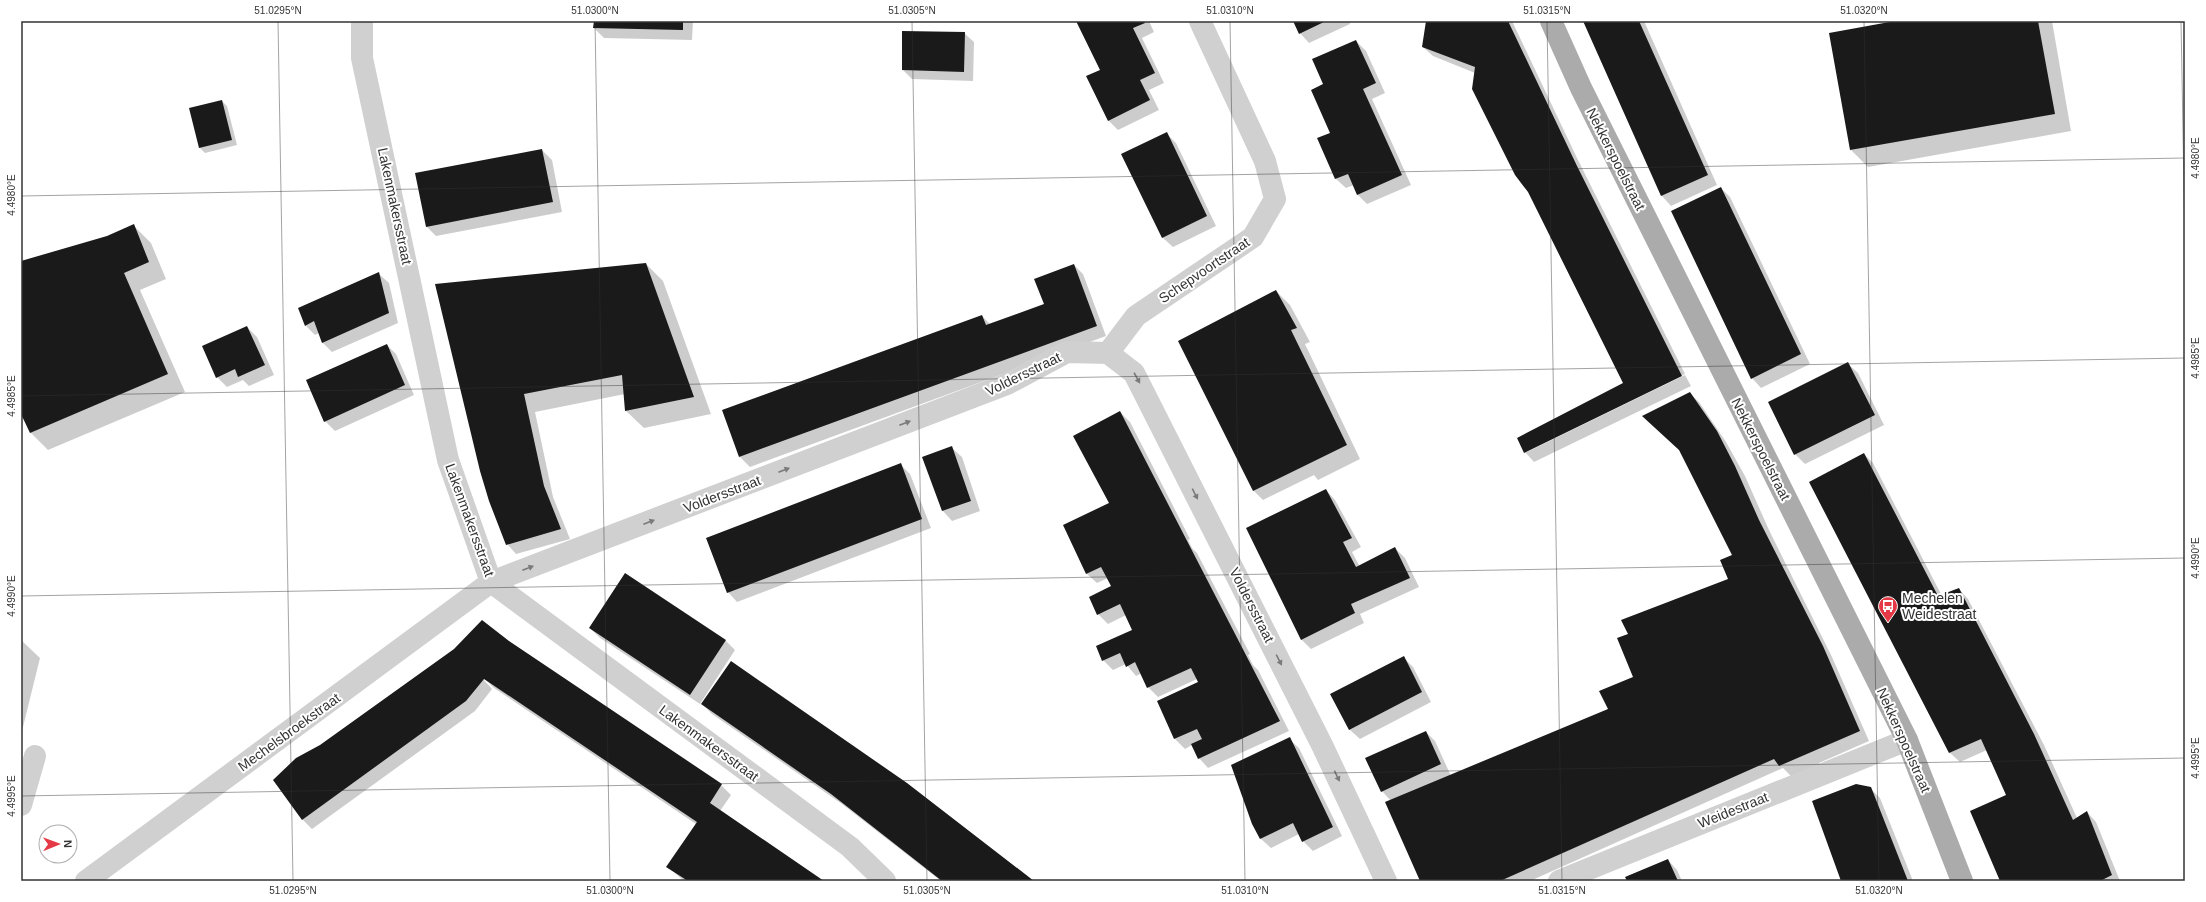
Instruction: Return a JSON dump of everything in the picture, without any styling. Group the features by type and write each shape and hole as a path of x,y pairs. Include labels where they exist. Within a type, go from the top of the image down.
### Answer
{"main road":[{"name":"Nekkerspoelstraat","path":"1551,21 1581,88 1907,740 1962,881"}],"street":[{"name":"Lakenmakersstraat","path":"362,21 362,58 422,329 448,460 491,582 850,847 885,881"},
{"name":"Schepvoortstraat","path":"1108,352 1136,316 1253,237 1275,199 1265,161 1200,21"},
{"name":"Voldersstraat","path":"491,582 1007,384 1067,352 1108,352 1134,373 1322,745 1386,881"},
{"name":"Mechelsbroekstraat","path":"86,881 491,582"},
{"name":"Weidestraat","path":"1559,881 1907,740"},
{"path":"21,805 35,756"}],"building":[{"path":"594,21 683,21 683,30 593,28"},
{"path":"1076,21 1144,21 1145,23 1133,28 1155,73 1140,80 1150,100 1108,121 1086,76 1100,70"},
{"path":"1293,21 1326,21 1299,34"},
{"path":"1426,21 1508,21 1577,166 1682,376 1524,453 1517,438 1623,383 1528,192 1515,175 1472,89 1475,67 1422,47"},
{"path":"1583,21 1639,21 1708,175 1661,196"},
{"path":"1895,21 2038,21 2055,114 1850,150 1829,33"},
{"path":"902,31 965,32 964,72 902,70"},
{"path":"1356,40 1376,83 1363,89 1402,175 1357,195 1348,174 1335,179 1317,138 1330,133 1311,90 1323,84 1312,59"},
{"path":"222,100 232,140 199,148 189,108"},
{"path":"1167,132 1207,216 1162,238 1121,154"},
{"path":"542,149 553,202 426,227 415,173"},
{"path":"1721,187 1801,354 1751,379 1671,211"},
{"path":"134,224 149,262 124,273 168,374 30,433 21,414 21,261 107,236"},
{"path":"646,263 694,397 625,411 622,375 524,394 544,486 561,529 506,545 489,501 480,471 435,284"},
{"path":"1074,264 1097,326 739,457 722,410 982,315 986,325 1044,304 1034,279"},
{"path":"379,272 389,313 322,343 314,321 305,326 298,308"},
{"path":"1276,290 1297,328 1291,330 1347,445 1253,491 1178,341"},
{"path":"247,326 265,365 238,377 235,369 216,378 202,346"},
{"path":"387,344 405,385 324,422 306,380"},
{"path":"1848,362 1875,415 1794,455 1768,402"},
{"path":"1690,392 1717,431 1735,466 1759,520 1823,646 1860,731 1779,766 1774,759 1500,881 1420,881 1385,802 1608,709 1599,691 1633,677 1617,638 1628,634 1621,620 1728,579 1720,560 1732,555 1679,450 1642,416"},
{"path":"1120,411 1280,721 1198,759 1191,744 1202,739 1197,729 1174,739 1157,701 1198,682 1191,668 1147,688 1135,662 1126,667 1120,653 1102,661 1096,646 1132,630 1120,604 1097,615 1089,597 1111,586 1101,567 1086,574 1063,525 1109,503 1073,436"},
{"path":"952,446 971,501 942,511 922,457"},
{"path":"1864,453 1938,596 1959,588 2034,734 2073,820 2087,811 2112,875 2100,881 2000,881 1970,811 2006,795 1981,739 1949,753 1809,482"},
{"path":"901,463 922,519 727,593 706,538"},
{"path":"1326,489 1352,538 1343,542 1356,567 1395,547 1410,578 1351,604 1355,613 1301,640 1246,528"},
{"path":"625,573 726,640 690,695 589,628"},
{"path":"482,620 509,641 722,784 710,803 824,881 688,881 666,867 697,822 484,679 466,701 302,820 273,780 296,758 320,745 454,649"},
{"path":"1404,656 1422,692 1349,730 1330,694"},
{"path":"731,661 907,783 1034,881 942,881 831,794 701,704"},
{"path":"1426,731 1441,764 1381,792 1365,758"},
{"path":"1290,737 1333,827 1302,842 1293,823 1260,839 1252,824 1231,765"},
{"path":"1856,784 1871,787 1908,881 1841,881 1812,801"},
{"path":"1668,859 1678,881 1627,881 1625,877"}],"place":[{"name":"Mechelen Weidestraat","path":"1888,623"}]}
